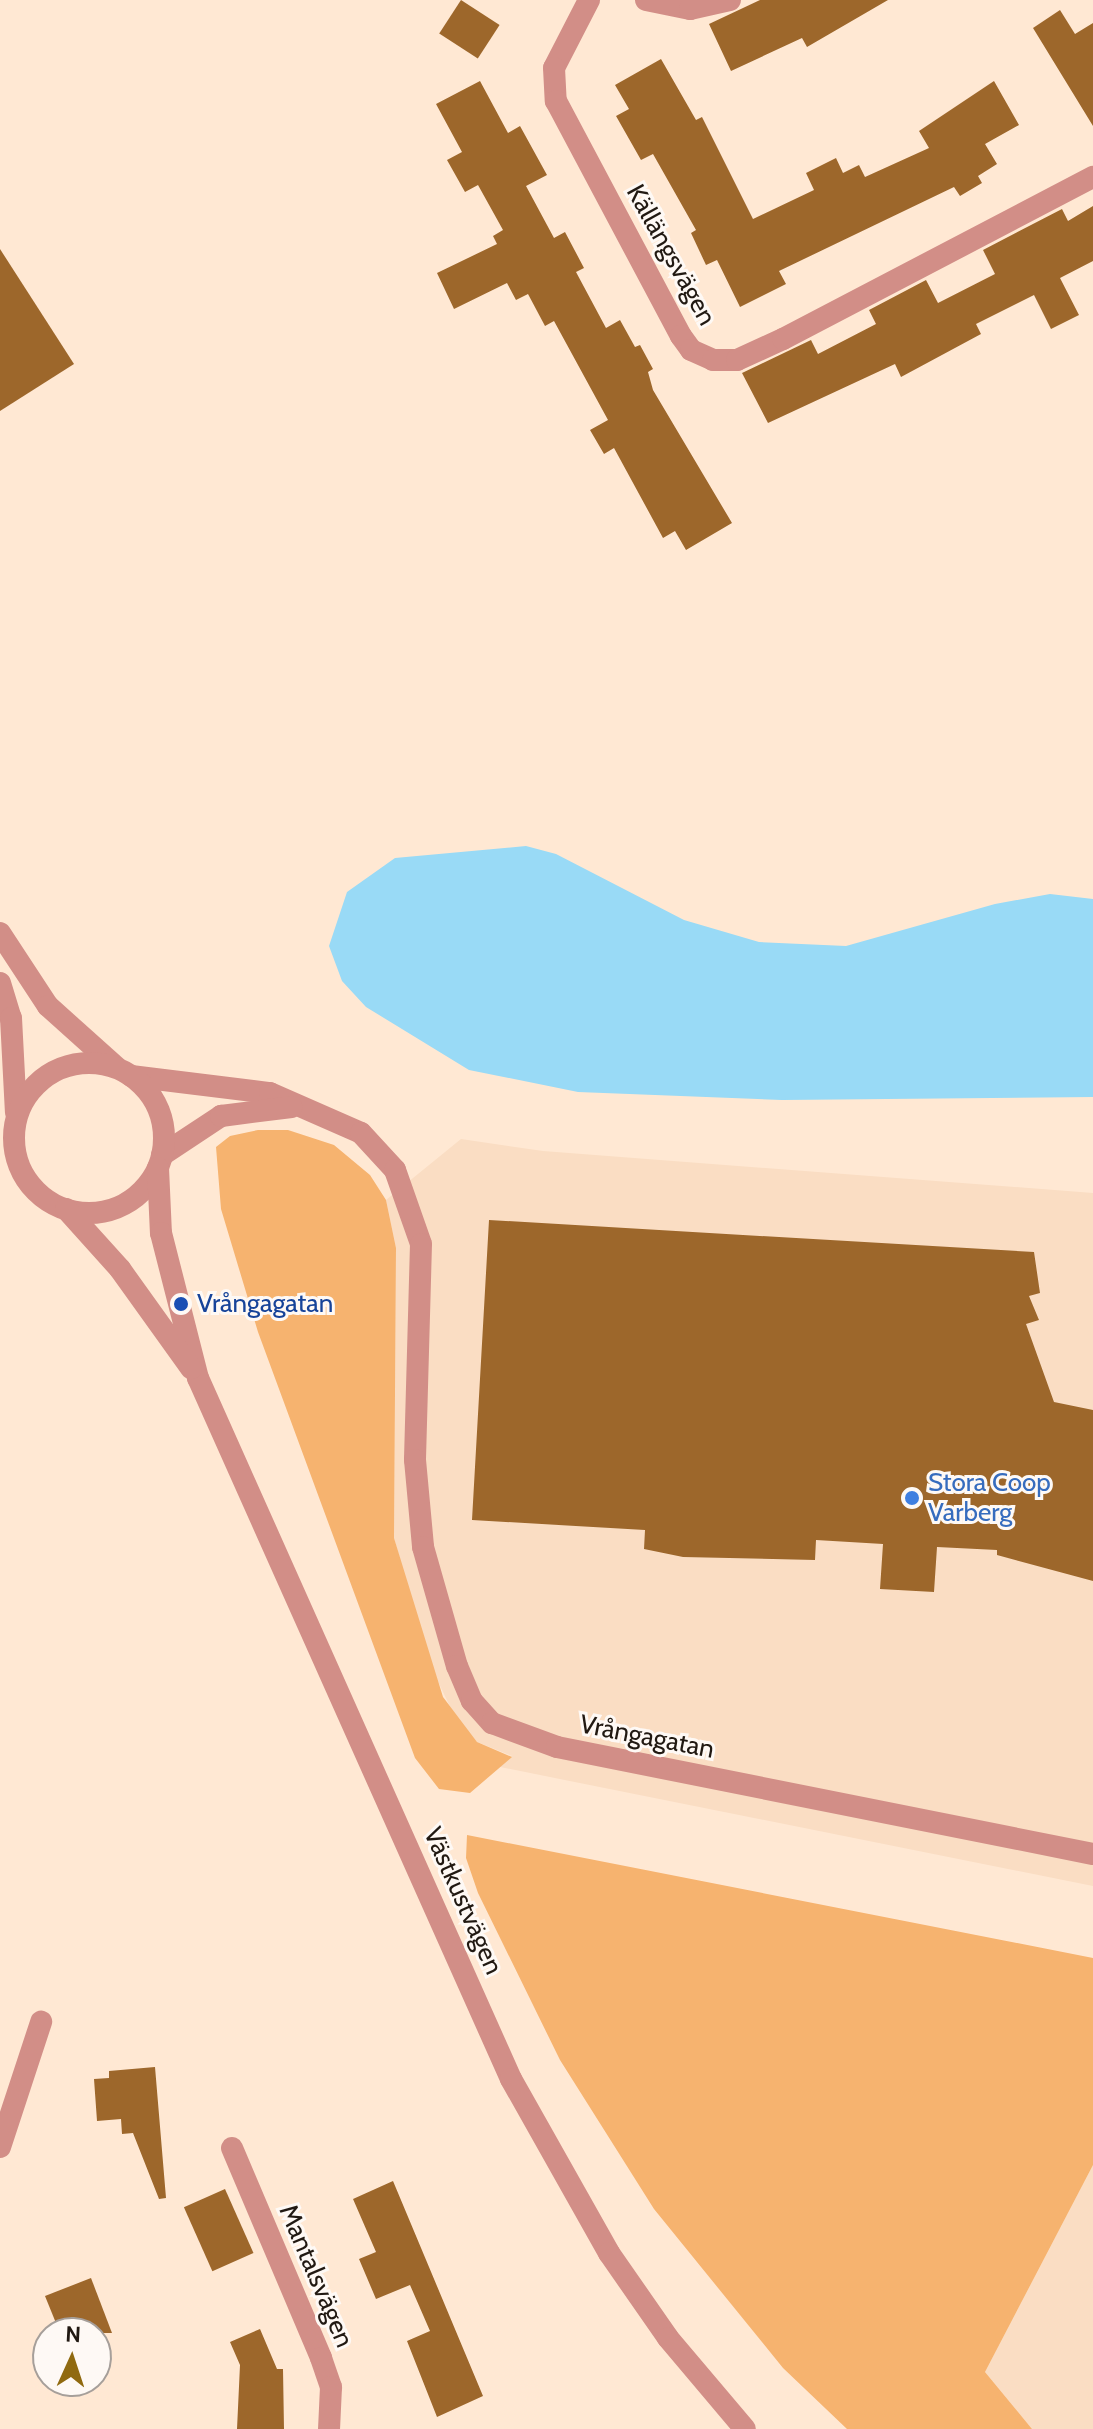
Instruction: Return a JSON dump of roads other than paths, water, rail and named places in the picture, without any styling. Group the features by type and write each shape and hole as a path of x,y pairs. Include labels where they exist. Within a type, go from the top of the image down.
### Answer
{"street":[{"name":"Källängsvägen","path":"589,0 554,68 556,101 681,336 691,350 713,360 737,360 771,344 1093,177"},
{"path":"646,0 690,9 730,0"},
{"name":"Västkustvägen","path":"0,933 48,1006 125,1073 160,1115 161,1233 198,1378 511,2079 609,2253 742,2424"},
{"name":"Västkustvägen","path":"0,983 14,1043 14,1148 23,1175 41,1196 66,1209 120,1269 198,1378"},
{"path":"16,1120 27,1095 60,1069 84,1063 125,1073"},
{"name":"Vrångagatan","path":"125,1073 237,1087 304,1107 334,1118 377,1147 395,1170 418,1223 415,1460 423,1547 457,1666 472,1701 492,1723 557,1747 1093,1854"},
{"name":"Vrångagatan","path":"160,1161 221,1116 304,1107"},
{"path":"66,1209 94,1213 121,1206 160,1161"},
{"path":"0,2147 41,2022"},
{"name":"Mantalsvägen","path":"232,2148 321,2358 331,2387 329,2429"}],"water":[{"path":"526,846 556,854 684,920 759,942 846,946 995,904 1050,894 1093,899 1093,1097 782,1100 578,1092 469,1070 366,1007 342,981 329,946 347,892 395,858"}],"place":[{"name":"Vrångagatan","path":"181,1304"},
{"name":"Stora Coop Varberg","path":"912,1498"}]}
